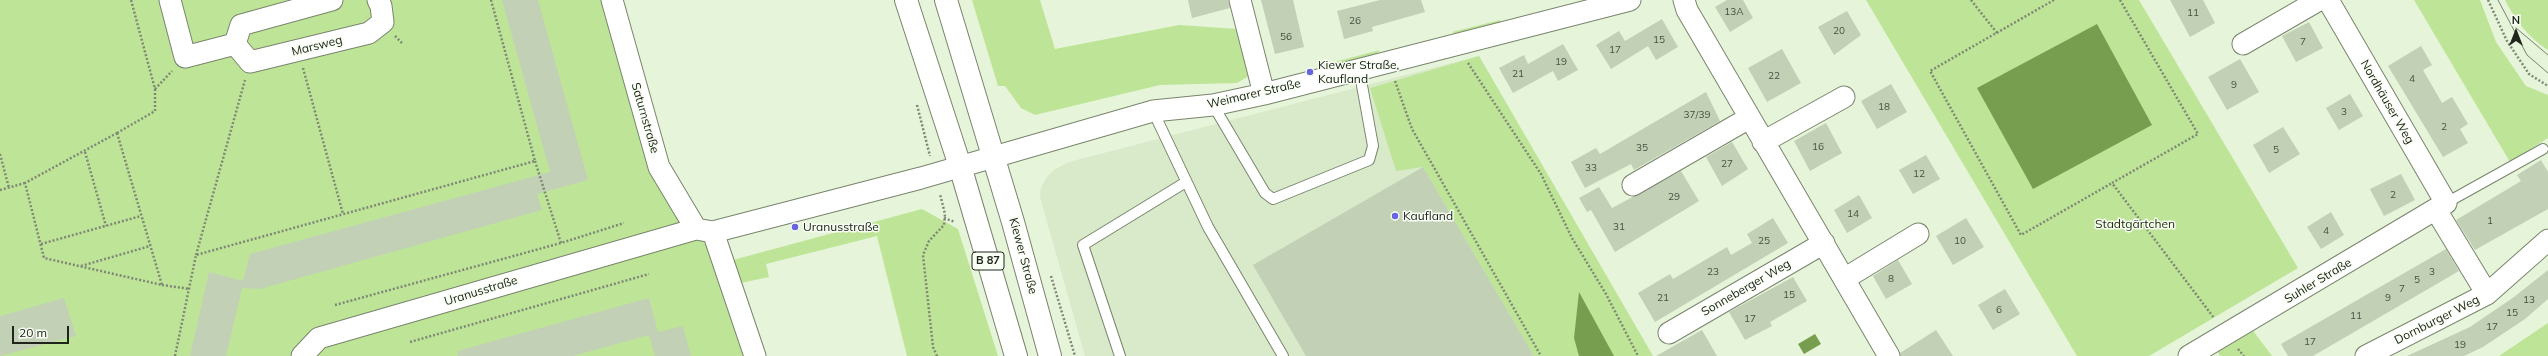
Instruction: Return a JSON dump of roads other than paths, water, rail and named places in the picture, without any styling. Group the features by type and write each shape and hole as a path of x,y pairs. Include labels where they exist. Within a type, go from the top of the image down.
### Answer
{"main road":[{"name":"B 87","path":"906,0 960,166 1016,356"},
{"name":"Kiewer Straße","path":"946,0 994,156 1050,356"}],"street":[{"path":"170,0 185,57 235,44 241,25 332,0"},
{"name":"Marsweg","path":"235,44 250,62 369,33 382,22 381,6 378,0"},
{"name":"Saturnstraße","path":"612,0 659,168 704,231"},
{"path":"1240,0 1264,94"},
{"name":"Weimarer Straße","path":"994,156 1153,111 1213,105 1264,94 1630,0"},
{"path":"1684,0 1687,10 1749,118 1824,243 1889,356"},
{"path":"2242,44 2319,0"},
{"name":"Nordhäuser Weg","path":"2328,0 2441,207"},
{"path":"1763,142 1844,97"},
{"path":"1633,185 1749,118"},
{"path":"960,166 994,156"},
{"name":"Uranusstraße","path":"302,356 319,338 568,265 960,166"},
{"name":"Dornburger Weg","path":"2441,207 2486,294"},
{"name":"Suhler Straße","path":"2189,356 2441,207"},
{"path":"704,231 755,356"},
{"path":"1844,278 1918,234"},
{"name":"Dornburger Weg","path":"2366,356 2486,294 2548,240"},
{"name":"Sonneberger Weg","path":"1669,333 1824,243"}],"lane":[{"path":"1213,105 1265,193 1273,199 1369,160 1373,146 1359,70"},
{"path":"1153,111 1208,227 1283,356"},
{"path":"2441,207 2543,149"},
{"path":"1120,356 1083,245 1186,182"}],"tram line":[{"path":"2498,0 2527,55 2548,73"},
{"path":"2516,28 2548,55"}],"place":[{"name":"Kiewer Straße, Kaufland","path":"1310,72"},
{"name":"Kaufland","path":"1395,216"},
{"name":"Uranusstraße","path":"795,227"}],"park label":[{"name":"Stadtgärtchen","path":"2135,224"}]}
